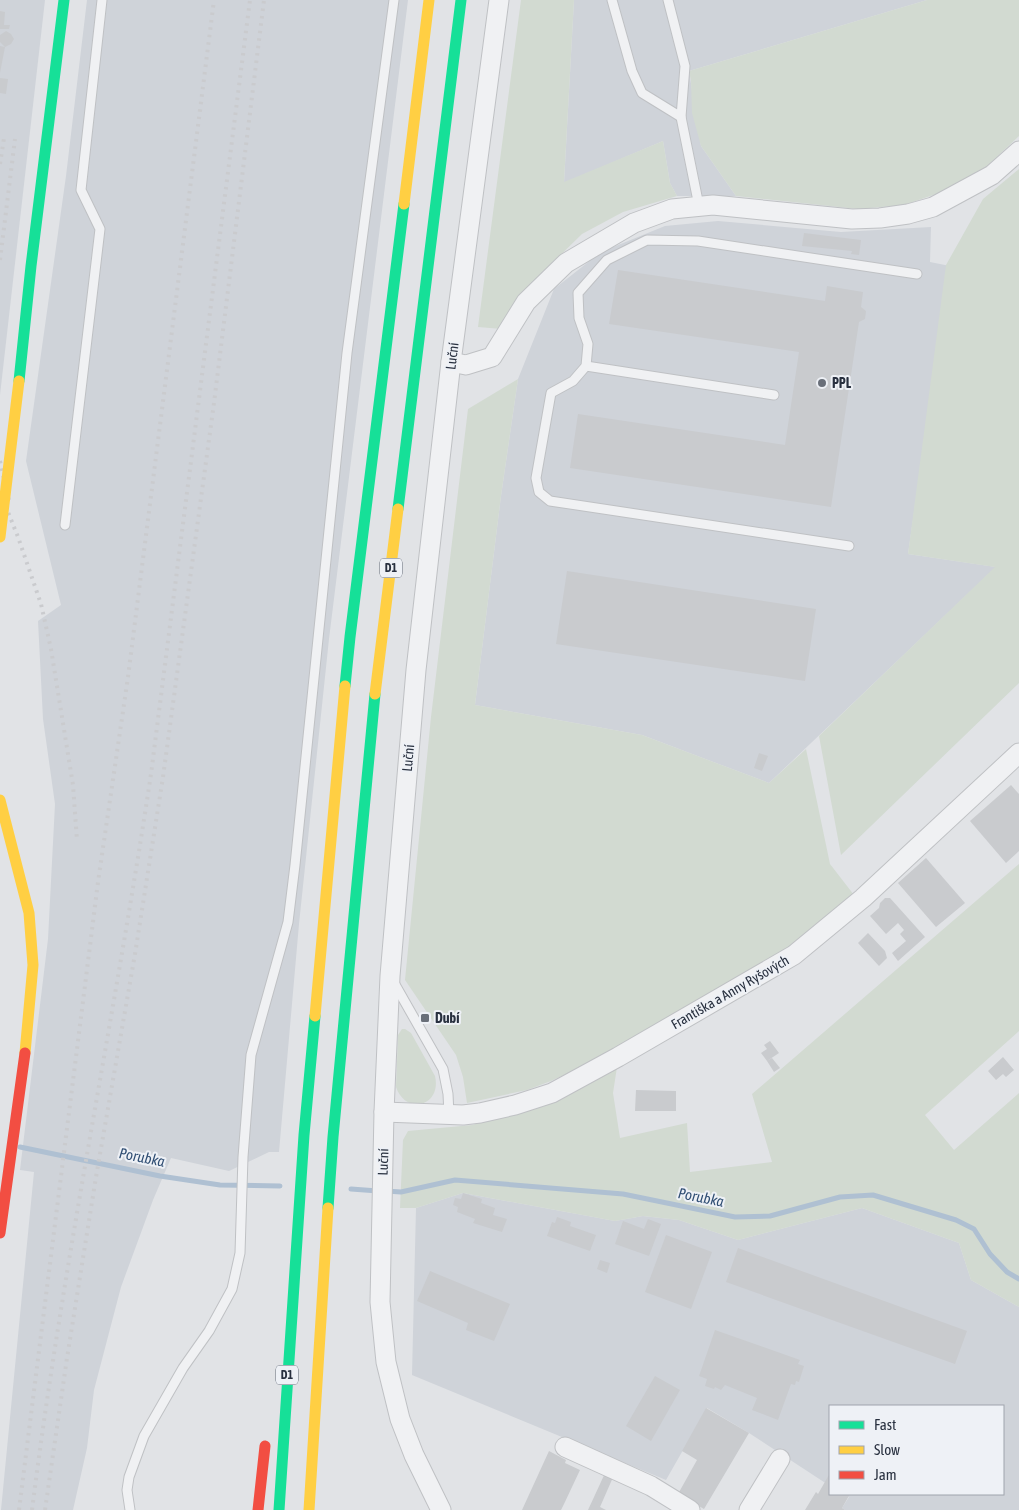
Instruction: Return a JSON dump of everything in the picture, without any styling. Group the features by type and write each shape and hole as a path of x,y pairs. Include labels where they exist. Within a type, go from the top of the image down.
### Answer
{"main road":[{"path":"0,537 64,0"},
{"name":"D1","path":"279,1510 304,1135 350,637 429,0"},
{"name":"D1","path":"309,1510 333,1137 377,675 461,0"},
{"path":"0,800 7,855 29,913 33,965 24,1061 0,1233"},
{"path":"279,1334 297,1239"},
{"path":"327,1241 334,1288"},
{"path":"258,1510 267,1431"}],"street":[{"name":"Luční","path":"441,1510 414,1455 400,1419 386,1362 380,1302 384,1112 390,976 416,670 451,362 499,0"},
{"path":"451,362 466,365 492,357 526,302 566,263 634,224 672,209 713,205 852,219 908,214 933,207 992,176 1019,151"},
{"name":"Františka a Anny Ryšových","path":"384,1112 480,1113 515,1105 552,1093 618,1057 794,955 863,898 1019,753"},
{"path":"565,1447 651,1486 690,1510"},
{"path":"749,1510 780,1459"}],"lane":[{"path":"64,525 100,228 81,190 102,0"},
{"path":"130,1510 127,1490 129,1477 144,1436 183,1368 209,1331 232,1289 240,1253 243,1169 251,1055 288,922 296,865 347,353 394,0"},
{"path":"612,0 632,71 642,93 681,117"},
{"path":"668,0 685,66 681,117 699,206"},
{"path":"849,546 550,501 539,492 536,478 551,392 573,381 586,366 588,344 579,318 578,293 607,260 647,240 698,242 917,274"},
{"path":"586,366 774,395"},
{"path":"390,976 443,1069 447,1087 449,1114"}],"shaded area":[{"path":"0,0 45,0 0,395"},
{"path":"87,0 408,0 329,639 299,924 279,1152 269,1152 229,1171 171,1158 153,1200 121,1287 94,1390 87,1448 73,1510 1,1510 34,1172 20,1170 48,939 55,804 43,719 38,621 61,605 26,461 66,176"},
{"path":"521,0 574,0 564,182 663,141 670,183 677,196 623,212 582,234 538,277 502,329 478,327"},
{"path":"574,0 927,0 689,71 701,146 736,196 677,196 670,183 663,141 564,183"},
{"path":"927,0 1019,0 1019,136 986,167 939,193 904,205 858,209 736,196 701,146 692,113 689,71"},
{"path":"1019,169 1019,683 841,855 819,736 995,567 908,554 946,265 983,199"},
{"path":"718,221 841,232 931,227 930,262 950,266 908,554 996,567 769,783 642,735 475,705 501,496 518,379 554,289 601,252 665,226"},
{"path":"518,379 501,496 475,705 642,735 769,783 806,749 830,864 854,895 782,956 598,1059 527,1090 467,1103 463,1077 456,1055 405,980 431,717 468,409"},
{"path":"1019,864 1019,1031 925,1115 954,1150 1019,1093 1019,1307 971,1280 959,1243 862,1208 738,1240 679,1220 643,1216 615,1221 463,1193 416,1208 400,1208 403,1140 408,1131 472,1125 545,1106 617,1067 613,1093 620,1138 687,1123 690,1172 772,1162 752,1094"},
{"path":"402,1029 411,1033 435,1076 436,1086 433,1094 422,1104 407,1102 396,1087 398,1035"},
{"path":"463,1193 615,1221 643,1216 679,1220 738,1240 862,1208 959,1243 971,1280 1019,1307 1019,1510 845,1510 842,1508 849,1497 846,1495 1004,1495 1004,1405 829,1405 829,1485 707,1408 666,1480 412,1375 416,1208"}],"building":[{"path":"0,11 5,12 4,25 10,25 9,29 0,29"},
{"path":"6,31 14,39 11,44 5,47 0,42 0,35"},
{"path":"0,46 5,47 0,73"},
{"path":"0,78 8,79 6,94 0,93"},
{"path":"804,233 861,240 859,255 851,254 852,251 802,246"},
{"name":"PPL","path":"618,270 825,301 827,286 863,292 861,307 866,311 865,319 859,322 831,507 570,468 578,414 785,445 799,352 609,324"},
{"path":"567,571 816,609 805,681 556,644"},
{"path":"759,753 768,756 762,771 754,768"},
{"path":"1011,785 1019,794 1019,851 1006,863 970,821"},
{"path":"926,858 965,903 936,927 898,883"},
{"path":"885,898 890,898 925,937 898,961 892,953 906,941 900,934 904,930 898,923 886,934 870,916 879,908 880,903"},
{"path":"868,933 885,951 887,958 879,966 858,943"},
{"path":"770,1041 779,1053 767,1061 761,1053 767,1049 764,1045"},
{"path":"1003,1057 1014,1070 1006,1077 1003,1074 996,1080 988,1071"},
{"path":"772,1058 780,1068 774,1072 767,1061"},
{"path":"636,1090 676,1091 676,1111 635,1111"},
{"path":"463,1193 482,1199 481,1203 495,1208 493,1215 507,1219 502,1232 473,1223 475,1219 457,1212 458,1207 453,1205 455,1198 461,1199"},
{"path":"557,1217 571,1222 570,1226 596,1235 590,1251 547,1236 552,1222 555,1223"},
{"path":"648,1219 661,1224 649,1256 615,1244 623,1221 644,1229"},
{"path":"666,1235 712,1252 691,1309 645,1292"},
{"path":"738,1248 967,1331 955,1364 726,1282"},
{"path":"600,1260 610,1263 607,1273 597,1269"},
{"path":"430,1271 510,1304 494,1341 466,1330 468,1323 417,1301"},
{"path":"715,1330 800,1360 798,1364 804,1366 799,1382 796,1381 795,1385 791,1384 778,1420 752,1410 757,1398 725,1385 721,1390 705,1386 707,1379 699,1376"},
{"path":"655,1376 680,1390 651,1441 626,1426"},
{"path":"706,1408 749,1433 704,1509 678,1494 697,1460 682,1451"},
{"path":"549,1451 566,1460 565,1463 580,1470 561,1510 522,1510"},
{"path":"606,1471 614,1475 600,1507 606,1510 588,1510"},
{"path":"829,1475 829,1495 849,1495 842,1508 845,1510 805,1510 816,1492 818,1494"}],"waterway":[{"name":"Porubka","path":"20,1147 160,1176 220,1185 280,1186"},
{"name":"Porubka","path":"386,1191 401,1192 455,1180 623,1194 735,1217 770,1216 840,1197 873,1195 956,1220 974,1229 990,1254 1007,1272 1019,1279"},
{"name":"Porubka","path":"351,1189 378,1191"}],"railway":[{"path":"19,1510 98,882 128,677 214,0"},
{"path":"32,1510 58,1325 137,866 151,774 250,0"},
{"path":"45,1510 96,1177 135,954 163,777 214,403 264,0"},
{"path":"0,164 4,138"},
{"path":"0,260 15,139"},
{"path":"0,461 9,501"},
{"path":"0,492 41,604 51,649 73,785 77,841"}],"traffic: fast":[{"path":"19,381 31,266 64,0"},
{"path":"398,509 461,0"},
{"path":"345,686 404,204"},
{"path":"328,1208 375,694"},
{"path":"279,1510 304,1135 315,1016"}],"traffic: slow":[{"path":"404,204 429,0"},
{"path":"0,537 19,381"},
{"path":"375,694 398,509"},
{"path":"315,1016 345,686"},
{"path":"0,800 29,913 33,965 25,1053"},
{"path":"309,1510 328,1208"}],"traffic: jam":[{"path":"0,1233 25,1053"},
{"path":"258,1510 265,1446"}],"place":[{"name":"PPL","path":"822,383"},
{"name":"Dubí","path":"425,1018"}]}
